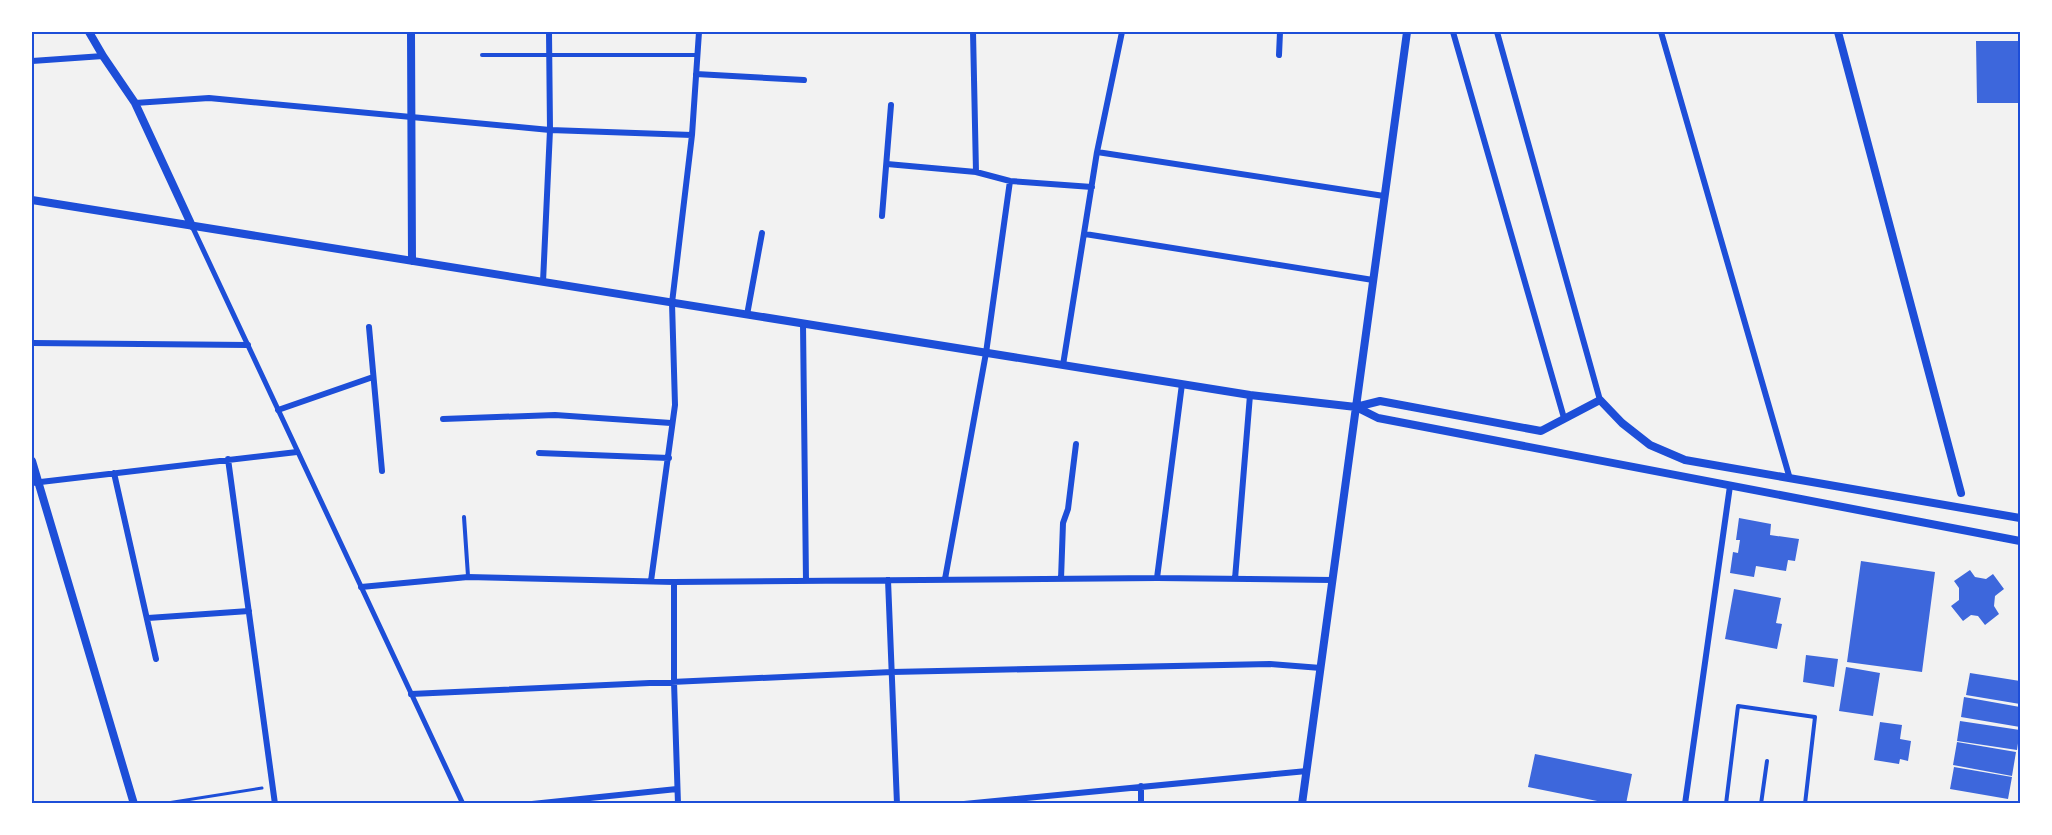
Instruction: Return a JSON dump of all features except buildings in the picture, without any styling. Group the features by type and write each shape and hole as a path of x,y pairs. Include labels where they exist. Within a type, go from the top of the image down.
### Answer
{"street":[{"path":"89,32 135,103 463,804"},
{"path":"411,32 412,261"},
{"path":"543,282 550,130 549,32"},
{"path":"651,581 675,405 672,303 692,135 699,32"},
{"path":"973,32 976,172"},
{"path":"1063,365 1097,152 1122,32"},
{"path":"1279,55 1280,32"},
{"path":"1302,804 1407,32"},
{"path":"1453,32 1564,418"},
{"path":"1497,32 1600,399 1622,423 1650,445 1685,460 2016,518 2020,510"},
{"path":"1661,32 1790,479"},
{"path":"1838,32 1961,493"},
{"path":"32,61 103,56"},
{"path":"696,74 804,80"},
{"path":"135,103 209,98 550,130 692,135"},
{"path":"882,216 891,105"},
{"path":"1097,152 1384,196"},
{"path":"887,164 976,172 1010,181 1092,187"},
{"path":"945,579 986,353 1010,181"},
{"path":"32,200 1250,395 1356,407 1380,401 1541,431 1600,399"},
{"path":"747,315 762,233"},
{"path":"1085,234 1373,280"},
{"path":"803,324 806,581"},
{"path":"369,327 382,471"},
{"path":"32,343 248,345"},
{"path":"278,410 373,377"},
{"path":"1157,578 1182,384"},
{"path":"1235,579 1250,395"},
{"path":"1356,407 1377,418 2020,541"},
{"path":"443,419 555,415 671,423"},
{"path":"1061,579 1063,523 1068,509 1076,444"},
{"path":"34,483 297,452"},
{"path":"539,453 669,458"},
{"path":"228,459 275,804"},
{"path":"32,461 34,483 134,804"},
{"path":"114,473 156,660"},
{"path":"1684,804 1730,486"},
{"path":"361,587 468,577 674,582 1157,578 1332,580"},
{"path":"888,580 897,804"},
{"path":"674,582 674,682 678,804"},
{"path":"148,618 249,611"},
{"path":"411,694 892,672 1270,664 1321,668"},
{"path":"964,804 1307,771"},
{"path":"1141,786 1141,804"},
{"path":"532,804 677,789"}],"lane":[{"path":"482,55 697,55"},
{"path":"464,517 468,577"},
{"path":"1726,804 1738,706 1815,717 1805,804"},
{"path":"1761,804 1767,761"}],"path":[{"path":"161,804 273,787"}]}
